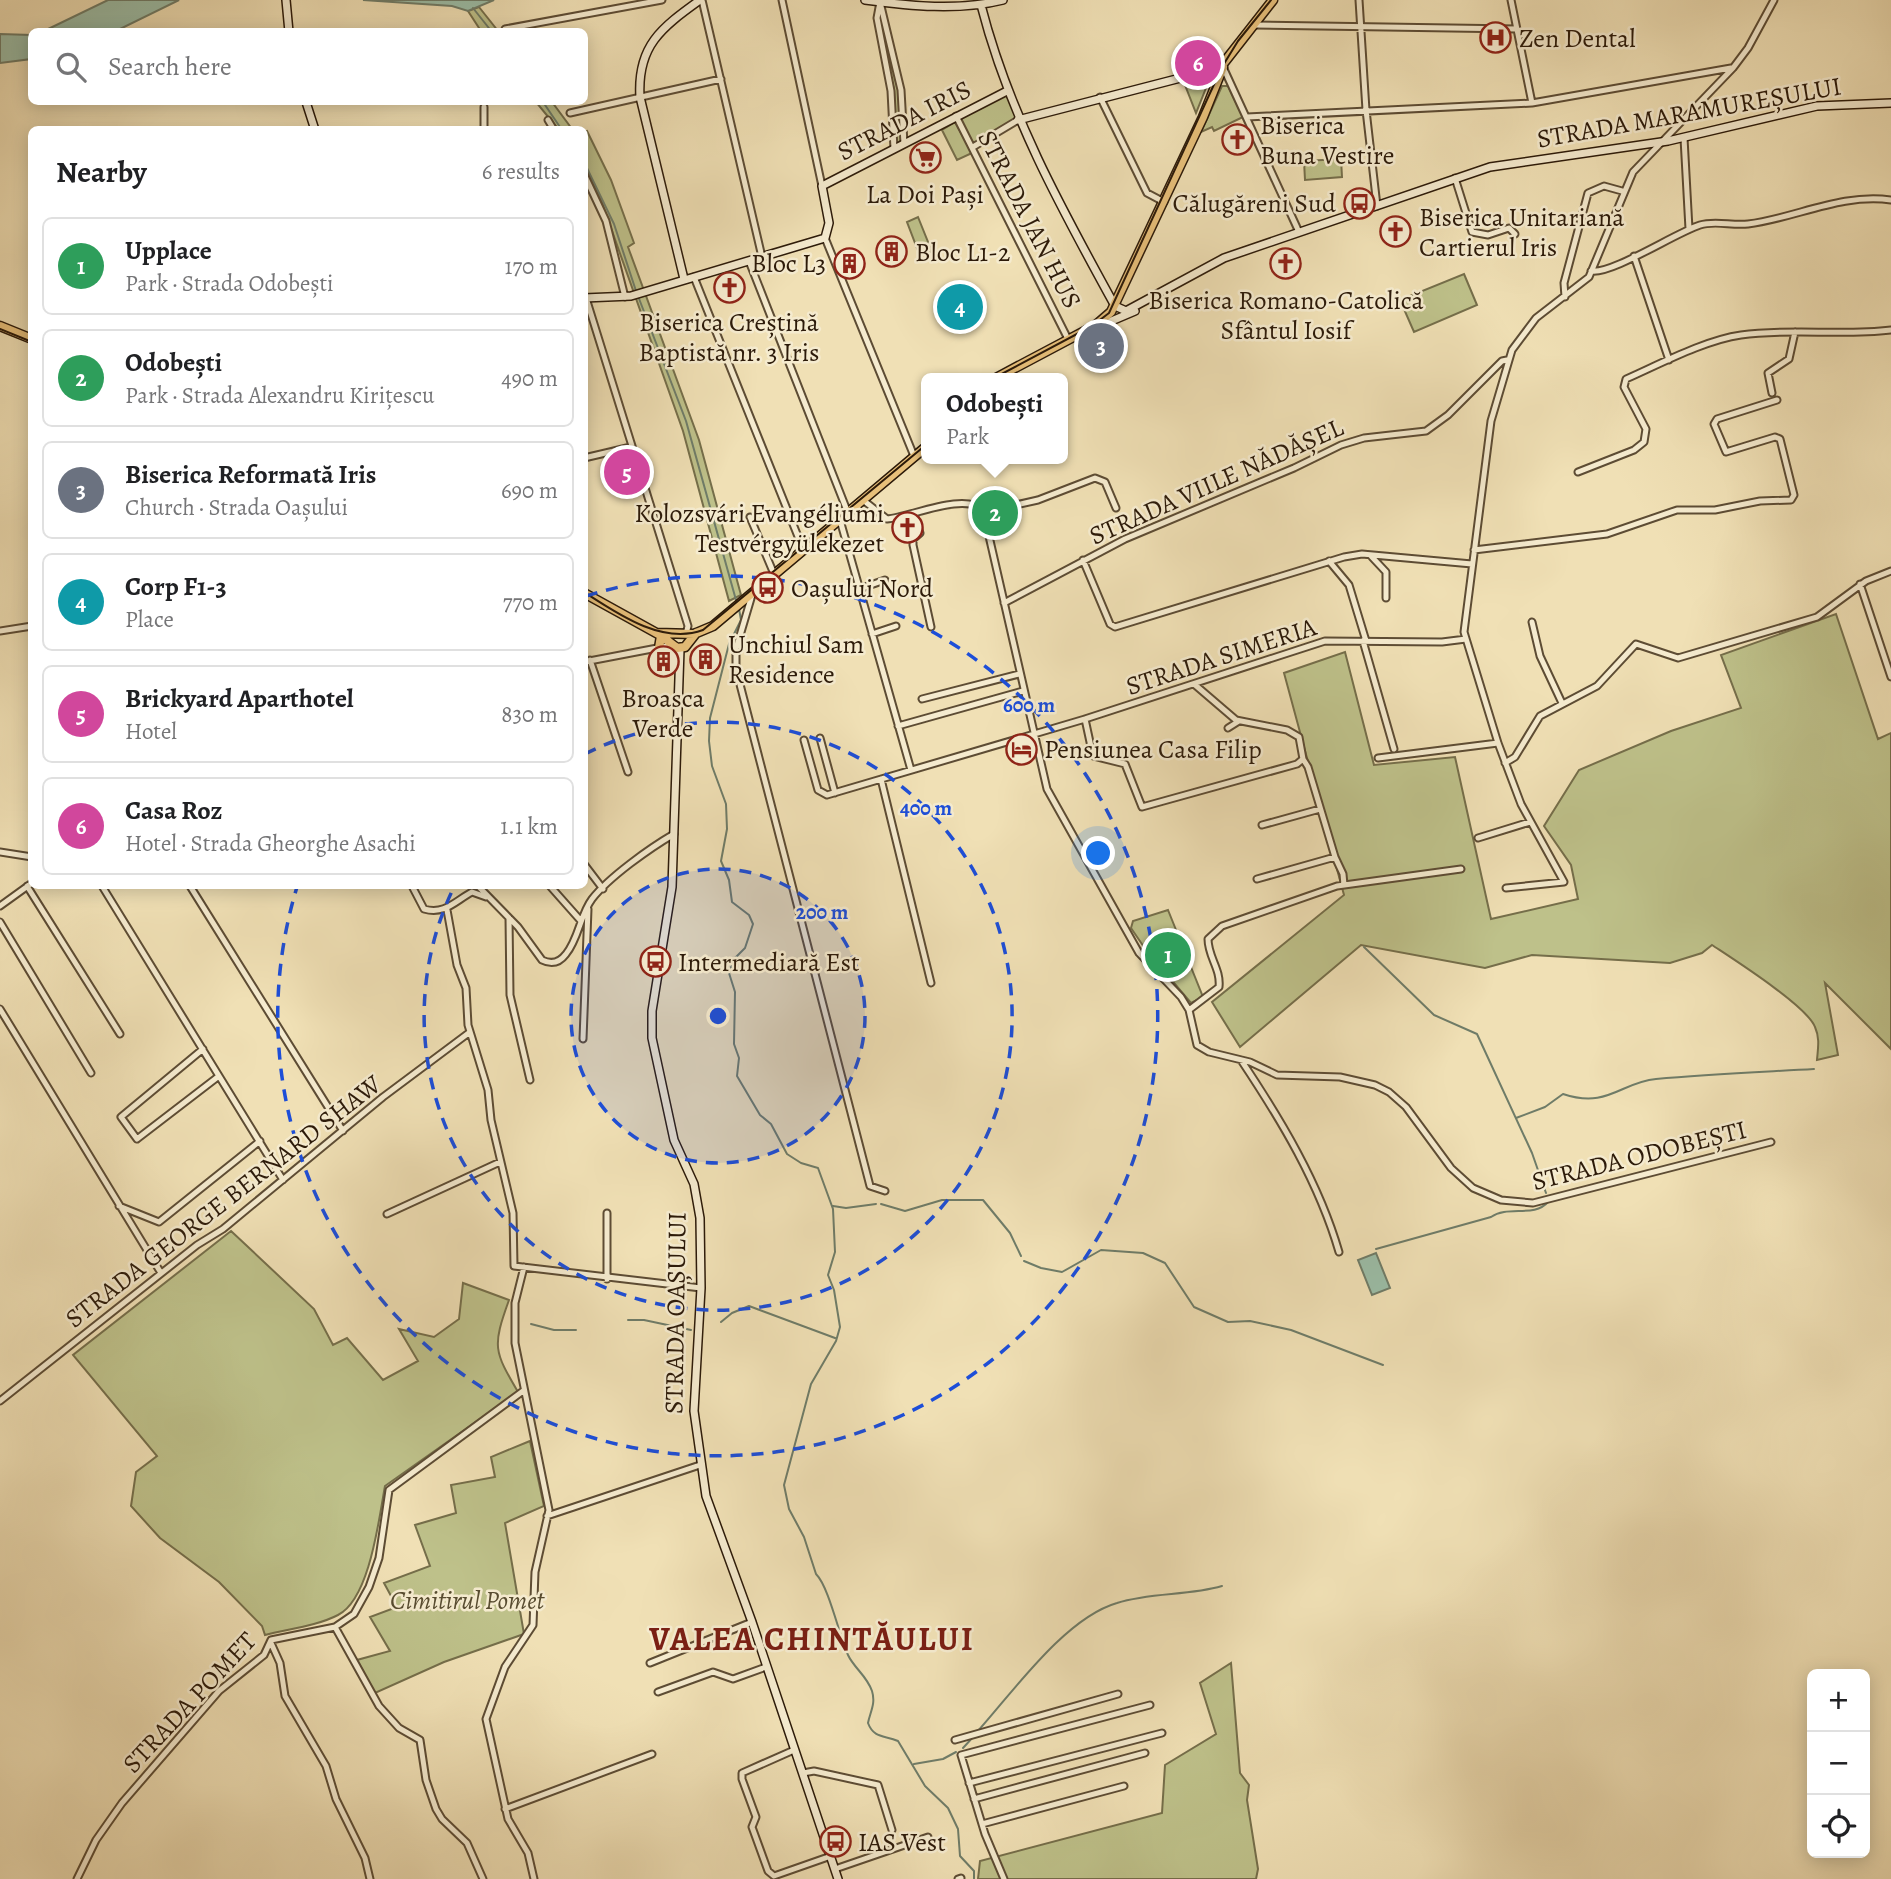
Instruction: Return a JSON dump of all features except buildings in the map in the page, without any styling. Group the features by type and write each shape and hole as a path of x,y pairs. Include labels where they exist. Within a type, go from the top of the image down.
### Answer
{"main road":[{"path":"286,0 289,28"},
{"path":"684,279 640,97 641,65 650,44 671,22 701,0"},
{"path":"865,0 933,7 981,5 1003,0"},
{"path":"1005,373 1084,331 1112,310 1164,202 1219,69 1273,0"},
{"path":"981,5 1018,120 1112,310 1122,318"},
{"path":"1018,120 1223,67"},
{"name":"STRADA IRIS","path":"822,186 1007,92"},
{"name":"STRADA MARAMUREȘULUI","path":"1084,331 1096,330 1122,318 1215,261 1455,178 1507,164 1684,138 1817,106 1891,103"},
{"path":"307,105 314,126"},
{"path":"588,298 628,296 825,238 830,223 822,186"},
{"path":"1112,310 1127,311 1140,306"},
{"path":"0,326 28,337"},
{"path":"588,595 659,634 678,641 696,634 723,618 921,451"},
{"path":"659,634 659,648"},
{"name":"STRADA OAȘULUI","path":"678,641 672,887 652,1011 652,1038 674,1140 698,1198 701,1288 694,1411 700,1465 710,1511 752,1622 838,1879"}],"street":[{"path":"510,28 662,0"},
{"path":"701,0 762,257"},
{"path":"782,0 822,186"},
{"path":"1359,0 1366,110 1377,205"},
{"path":"1511,0 1532,103"},
{"path":"1774,0 1748,48 1733,68 1633,172 1622,191 1591,271 1600,272 1689,229 1710,223 1759,222 1842,201 1891,200"},
{"path":"880,1 901,90 904,144"},
{"path":"880,1 877,18 891,91 894,149"},
{"path":"1251,25 1517,30"},
{"path":"1223,67 1299,233"},
{"path":"1247,117 1532,103 1733,68"},
{"path":"570,113 721,79"},
{"path":"1100,97 1147,193 1164,202"},
{"path":"484,107 484,126"},
{"name":"STRADA JAN HUS","path":"956,116 1068,339"},
{"path":"548,120 552,126"},
{"name":"STRADA IRIS","path":"973,147 1018,120"},
{"path":"1684,138 1689,229"},
{"path":"1455,178 1472,232 1488,234 1509,228 1515,233"},
{"path":"588,182 606,220 628,296"},
{"path":"1565,297 1564,283 1588,193 1604,186 1622,191"},
{"path":"825,238 914,456"},
{"path":"1634,256 1670,360"},
{"path":"749,261 848,513"},
{"name":"STRADA VIILE NĂDĂȘEL","path":"1004,603 1083,560 1294,468 1341,444 1364,438 1426,431 1448,415 1502,361 1507,360 1536,318 1586,281 1591,271"},
{"path":"694,276 803,549"},
{"path":"588,308 688,626 678,641 659,648 588,661"},
{"path":"1578,472 1634,450 1644,442 1646,429 1623,382 1670,360 1739,335 1795,332 1847,334 1891,330"},
{"path":"1772,393 1768,373 1788,359 1795,332"},
{"path":"1506,888 1564,882 1530,822 1505,763 1466,639 1465,620 1491,421 1507,360"},
{"path":"1474,550 1607,534 1677,510 1715,510 1760,501 1791,500 1794,495 1780,439 1775,437 1726,452 1714,424 1717,419 1777,400"},
{"path":"588,457 631,447"},
{"path":"863,500 883,519 957,504 981,508 1007,507 1038,499 1095,478 1105,482 1116,508"},
{"name":"STRADA ODOBEȘTI","path":"981,508 1047,789 1139,953 1181,996 1189,1010 1197,1045 1209,1052 1241,1060 1278,1075 1340,1077 1384,1089 1406,1107 1464,1180 1483,1194 1517,1204 1533,1203 1771,1142"},
{"path":"914,514 920,533 912,542 931,626"},
{"path":"750,517 774,574"},
{"path":"840,520 911,770"},
{"path":"1083,560 1110,624 1115,627 1353,555 1472,564"},
{"path":"1371,555 1386,572 1386,598"},
{"path":"1329,561 1349,584 1394,748"},
{"path":"1505,763 1514,757 1541,716 1607,678 1636,644 1678,658 1817,617 1860,584 1891,571"},
{"path":"859,589 885,580"},
{"path":"1860,584 1891,677"},
{"path":"750,595 736,649 736,669 870,1186 885,1191"},
{"path":"1532,622 1540,656 1562,703"},
{"path":"872,634 896,626"},
{"path":"0,631 28,627"},
{"name":"STRADA SIMERIA","path":"835,793 1085,719 1325,641 1442,642 1466,639"},
{"path":"588,664 628,772"},
{"path":"922,699 1019,674"},
{"path":"1194,684 1238,721 1296,734 1301,741 1303,759 1343,874 1344,885"},
{"path":"898,726 1023,691"},
{"path":"1085,719 1093,756 1125,764 1142,807 1297,764 1303,759"},
{"path":"1228,728 1238,721"},
{"path":"804,740 818,790 824,795 835,793 820,738"},
{"path":"1378,758 1498,743"},
{"path":"881,779 931,983"},
{"path":"1262,825 1320,809"},
{"path":"1478,838 1530,822"},
{"path":"481,889 509,918 542,960 548,963 559,961 566,954 588,908 603,889 642,853 674,834"},
{"path":"0,852 28,856"},
{"path":"1257,879 1335,857"},
{"path":"588,869 603,889"},
{"path":"1189,1010 1219,987 1220,975 1208,950 1208,939 1213,931 1344,885 1461,869"},
{"path":"0,905 28,886"},
{"path":"31,889 120,1034"},
{"path":"104,889 283,1180"},
{"path":"192,889 343,1131"},
{"path":"414,889 424,909 447,910 472,892 489,899"},
{"path":"553,889 581,921"},
{"path":"583,1039 588,908"},
{"path":"447,910 457,965 466,988 470,1032 488,1090 500,1161 513,1213 514,1266 701,1288"},
{"path":"509,918 510,995 530,1080"},
{"path":"0,922 91,1073"},
{"path":"0,1009 162,1273"},
{"name":"STRADA GEORGE BERNARD SHAW","path":"0,1402 470,1032"},
{"path":"203,1049 121,1117 137,1139 219,1076"},
{"path":"1241,1060 1305,1167 1335,1231 1339,1252"},
{"path":"119,1206 159,1222 260,1141"},
{"path":"387,1214 500,1161"},
{"path":"607,1213 607,1279"},
{"path":"524,1267 514,1315 523,1391 547,1516 535,1572 533,1625 505,1667 487,1712 487,1726 505,1809 512,1829 531,1860 534,1879"},
{"path":"483,1879 467,1843 436,1810 426,1780 420,1740 399,1728 379,1706 335,1627 354,1614 369,1587 379,1558 389,1490 523,1391"},
{"path":"547,1516 700,1465"},
{"path":"650,1663 752,1622"},
{"name":"STRADA POMET","path":"77,1879 96,1840 130,1794 219,1691 264,1655 271,1640 335,1627"},
{"path":"271,1643 280,1663 285,1696 326,1766 336,1799 365,1857 370,1879"},
{"path":"658,1692 713,1672 719,1671 733,1679 766,1667"},
{"path":"955,1740 1118,1693"},
{"path":"1004,1879 982,1824 961,1755 1150,1705"},
{"path":"969,1783 1162,1733"},
{"path":"794,1750 747,1770 741,1777 756,1818 752,1827 768,1871 774,1877 831,1856"},
{"path":"974,1799 1145,1753"},
{"path":"505,1809 652,1755"},
{"path":"803,1773 814,1771 878,1786 891,1830"},
{"path":"982,1824 1124,1786"},
{"path":"835,1869 928,1837"}],"green space":[{"path":"479,7 496,28 479,28 468,11"},
{"path":"883,12 899,89 902,142 896,145 894,90 878,18 879,13"},
{"path":"1206,73 1210,78 1196,113 1183,80"},
{"path":"1222,86 1228,86 1243,117 1214,131 1212,127 1201,132"},
{"path":"1007,91 1018,120 973,147 956,116"},
{"path":"538,105 554,105 570,126 556,126"},
{"path":"955,122 972,153 957,160 942,130"},
{"path":"588,133 611,180 634,243 628,247 699,440 741,595 729,601 683,431 601,200 588,175"},
{"path":"1341,159 1342,177 1305,180 1304,161"},
{"path":"918,217 932,252 920,256 907,222"},
{"path":"1464,274 1477,305 1414,332 1400,300"},
{"path":"1836,614 1878,739 1891,733 1891,1049 1825,983 1838,1055 1817,1060 1818,1035 1809,1018 1768,983 1712,945 1702,953 1670,963 1532,955 1485,968 1361,945 1240,1047 1212,1002 1344,895 1284,673 1345,652 1374,765 1455,757 1491,919 1578,899 1571,865 1544,826 1579,770 1671,731 1741,708 1721,655"},
{"path":"1168,910 1203,997 1191,1003 1131,928 1133,921"},
{"path":"231,1231 314,1309 333,1345 347,1338 383,1380 418,1361 399,1329 434,1337 459,1319 463,1283 509,1300 500,1328 498,1348 504,1367 518,1392 385,1486 376,1537 365,1576 349,1606 338,1615 321,1622 265,1635 262,1626 219,1582 160,1538 131,1506 136,1472 157,1456 73,1355"},
{"name":"Cimitirul Pomet","path":"530,1441 544,1506 505,1523 524,1634 444,1662 375,1693 357,1660 390,1651 370,1617 397,1607 384,1583 430,1566 415,1525 456,1513 451,1485 495,1477 491,1457"},
{"path":"1231,1663 1240,1773 1249,1785 1247,1800 1258,1869 1256,1879 978,1879 980,1861 1162,1813 1165,1765 1216,1734 1200,1683"}],"shaded area":[{"path":"108,0 179,0 122,28 50,28"},
{"path":"363,0 494,0 468,11 452,6"},
{"path":"0,34 28,35 28,59 0,63"},
{"path":"1376,1253 1390,1288 1372,1295 1358,1260"}],"waterway":[{"path":"473,8 489,28"},
{"path":"545,105 559,126"},
{"path":"588,170 614,224 636,291"},
{"path":"638,296 686,421 736,600"},
{"path":"739,609 741,620 729,644 710,718 709,741 712,766 726,804 727,829 721,861 729,880 732,902 749,915 753,924 745,948 734,959 729,973 735,992 734,1044 739,1058 737,1076 760,1115 771,1124 787,1154 801,1163 818,1168 833,1209 835,1252 828,1275 834,1290 840,1327 836,1341 811,1384 784,1485 789,1509 804,1537 848,1655 872,1691 873,1704 868,1723 870,1728 877,1734 898,1741 925,1786 948,1808 958,1829 960,1856 974,1871 974,1879"},
{"path":"1364,947 1434,1015 1477,1034 1532,1153 1546,1193"},
{"path":"1516,1118 1545,1107 1563,1094 1578,1098 1603,1097 1656,1079 1814,1069"},
{"path":"881,1204 905,1211 942,1200 983,1200 1010,1233 1021,1256"},
{"path":"1376,1249 1505,1212 1536,1209 1548,1202"},
{"path":"833,1206 846,1208 876,1204"},
{"path":"1024,1261 1062,1272 1101,1250 1143,1253 1165,1263 1194,1307 1228,1322 1250,1321 1291,1330 1383,1365"},
{"path":"721,1322 732,1313 749,1306 835,1338"},
{"path":"628,1320 644,1320 691,1330"},
{"path":"531,1324 554,1330 576,1330"},
{"path":"977,1732 1041,1658 1078,1624 1098,1611 1130,1600 1222,1586"},
{"path":"963,1748 974,1736"},
{"path":"914,1764 943,1759 956,1752"}],"tram line":[{"path":"1003,373 1092,326 1109,313 1222,67 1238,41 1271,0"},
{"path":"0,329 28,340"},
{"path":"588,595 626,618 656,630 688,634 703,630 921,449"}],"place":[{"name":"Zen Dental","path":"1496,38"},
{"name":"Casa Roz","path":"1198,63"},
{"name":"Biserica Buna Vestire","path":"1237,140"},
{"name":"La Doi Pași","path":"925,158"},
{"name":"Călugăreni Sud","path":"1359,203"},
{"name":"Biserica Unitariană Cartierul Iris","path":"1396,232"},
{"name":"Bloc L1-2","path":"892,252"},
{"name":"Bloc L3","path":"849,263"},
{"name":"Biserica Romano-Catolică Sfântul Iosif","path":"1286,264"},
{"name":"Biserica Creștină Baptistă nr. 3 Iris","path":"729,287"},
{"name":"Corp F1-3","path":"960,307"},
{"name":"Biserica Reformată Iris","path":"1101,346"},
{"name":"Brickyard Aparthotel","path":"627,472"},
{"name":"Odobești","path":"995,513"},
{"name":"Kolozsvári Evangéliumi Testvérgyülekezet","path":"907,528"},
{"name":"Oașului Nord","path":"768,588"},
{"name":"Unchiul Sam Residence","path":"705,659"},
{"name":"Broasca Verde","path":"663,662"},
{"name":"Pensiunea Casa Filip","path":"1021,749"},
{"name":"Upplace","path":"1168,955"},
{"name":"Intermediară Est","path":"655,962"},
{"name":"IAS Vest","path":"835,1842"}],"district":[{"name":"VALEA CHINTĂULUI","path":"812,1638"}]}
